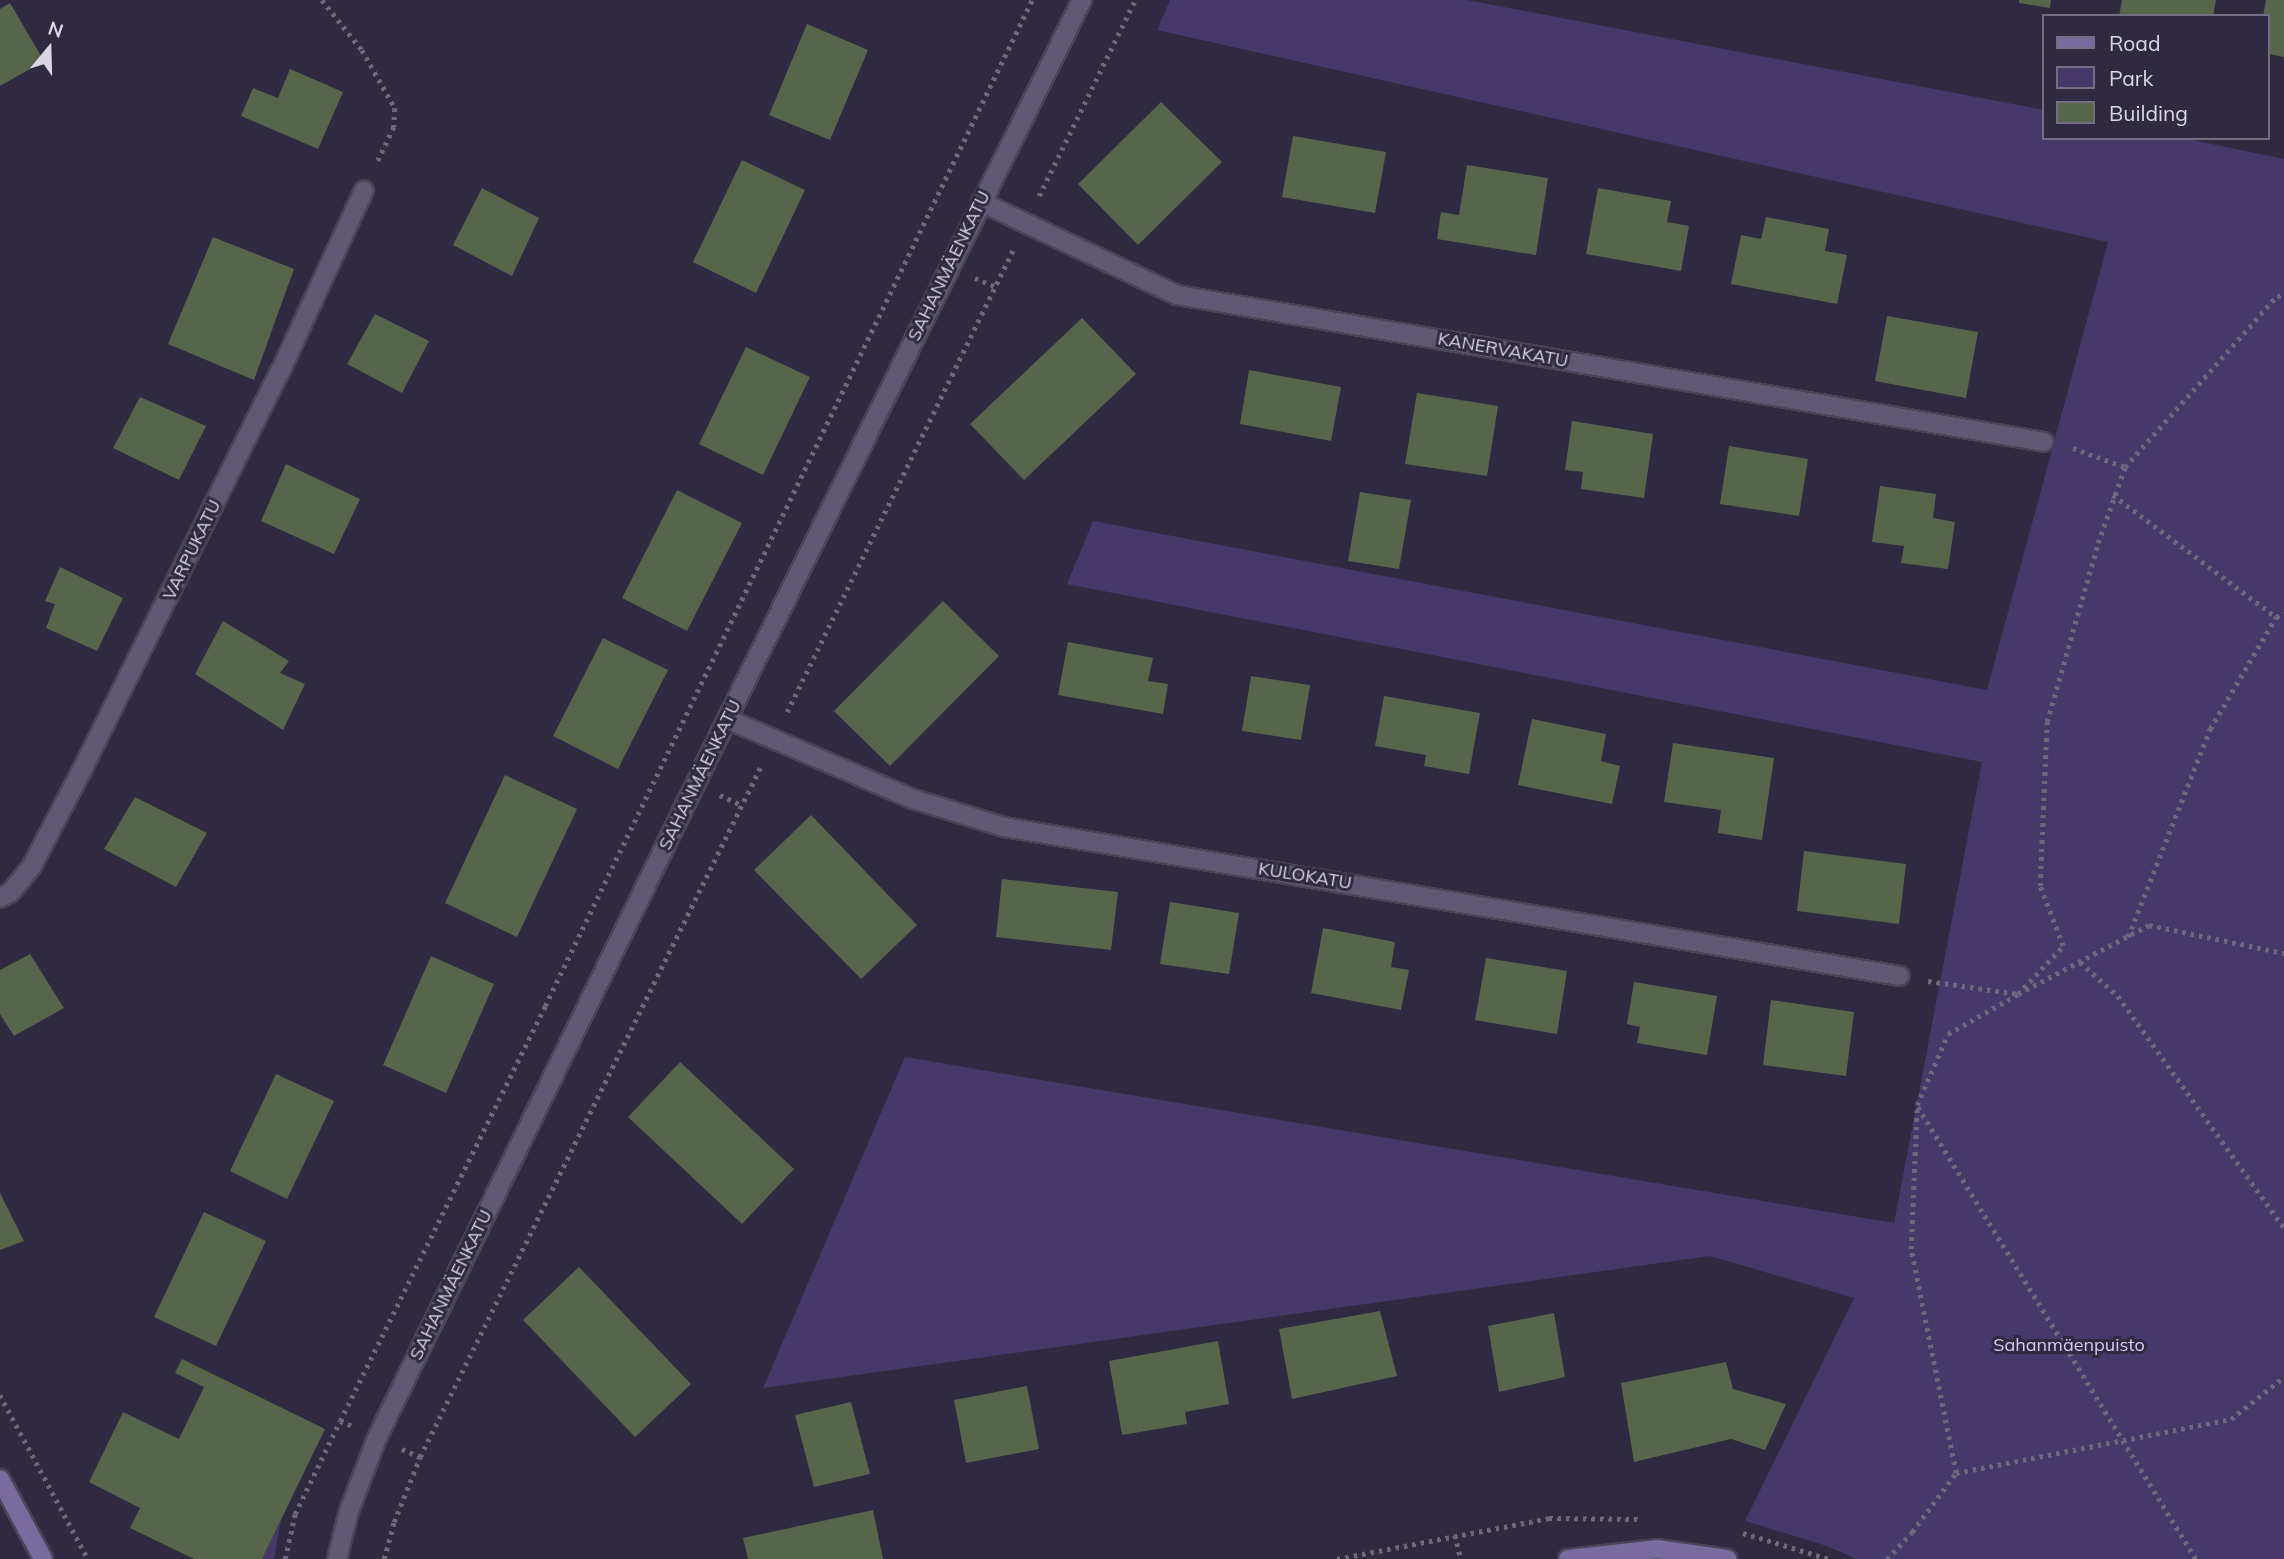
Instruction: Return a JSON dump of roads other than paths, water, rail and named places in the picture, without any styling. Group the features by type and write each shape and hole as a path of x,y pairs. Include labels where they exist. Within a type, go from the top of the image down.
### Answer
{"main road":[{"path":"0,1479 43,1559"},
{"path":"1568,1559 1657,1549 1727,1559"}],"street":[{"name":"SAHANMÄENKATU","path":"337,1559 349,1511 377,1437 1082,0"},
{"name":"VARPUKATU","path":"0,898 11,892 32,866 84,766 280,372 364,190"},
{"name":"KANERVAKATU","path":"981,202 1177,295 2044,442"},
{"name":"KULOKATU","path":"727,719 913,799 1004,827 1900,976"}],"park label":[{"name":"Sahanmäenpuisto","path":"2069,1345"}]}
